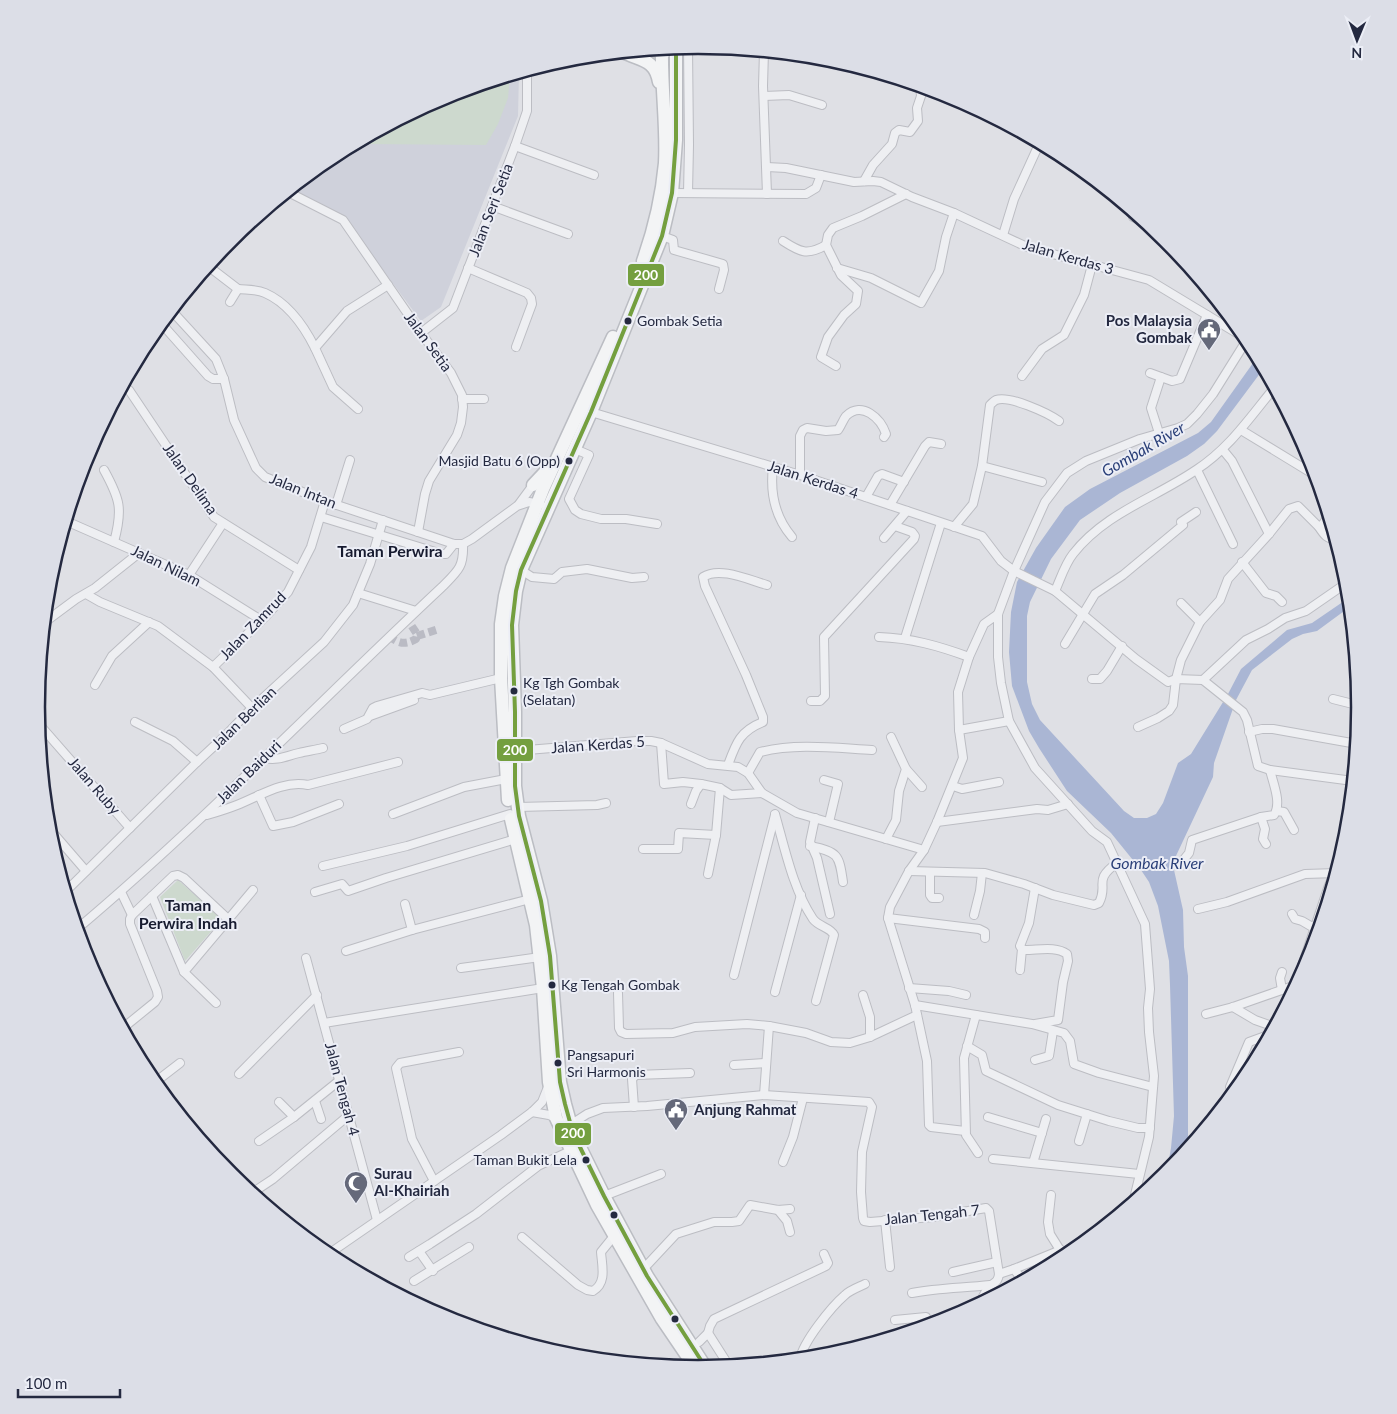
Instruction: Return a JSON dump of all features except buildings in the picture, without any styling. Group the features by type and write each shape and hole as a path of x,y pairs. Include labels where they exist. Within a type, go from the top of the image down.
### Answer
{"main road":[{"path":"662,55 665,162 661,192 650,243 622,316 544,489 543,506 521,570 516,591 512,625 515,751 514,810 516,840 530,899 540,957 548,1082 556,1118 570,1151 614,1236 662,1319 697,1360"},
{"path":"544,489 574,449 591,412 662,236 672,193 676,140 676,55"},
{"path":"635,57 652,64 657,73 664,107"},
{"path":"543,506 512,568 504,596 501,624 501,678 506,779 541,901 550,956 560,1082 570,1125 604,1196 647,1276 698,1360"},
{"path":"637,1257 648,1264 703,1338 712,1360"}],"street":[{"path":"688,54 688,193"},
{"path":"764,57 768,194"},
{"name":"Jalan Seri Setia","path":"421,333 454,308 516,146 526,112 527,77"},
{"path":"864,181 873,165 892,144 895,133 899,130 910,132 918,121 917,108 920,92"},
{"path":"764,96 789,95 822,105"},
{"path":"516,146 594,174"},
{"path":"1003,235 1014,199 1037,148"},
{"name":"Jalan Kerdas 3","path":"767,167 821,174 854,182 881,182 1027,247 1149,280 1232,330"},
{"path":"672,193 806,194 816,188 821,174"},
{"path":"836,366 821,357 828,337 844,314 856,304 858,291 841,275 837,268 826,246 828,235 833,228 906,194"},
{"name":"Jalan Setia","path":"294,195 343,220 451,373 462,399 461,423 430,481 425,494 418,532"},
{"path":"492,206 568,234"},
{"path":"837,268 872,278 921,303 939,271 946,237 954,213"},
{"path":"662,236 673,240 674,250 723,264 723,275 719,289"},
{"path":"783,241 801,252 815,252 826,246"},
{"path":"1022,376 1042,349 1064,335 1084,295 1092,265"},
{"path":"468,268 527,293 531,298 532,304 516,347"},
{"path":"213,270 238,289 266,293 289,310 304,326 333,386 358,409"},
{"path":"315,348 347,311 388,285"},
{"path":"230,302 238,289"},
{"name":"Jalan Intan","path":"176,315 216,359 224,379 234,420 256,468 265,477 336,505 454,544 463,544"},
{"path":"1150,373 1172,381 1180,379 1207,316"},
{"path":"166,328 208,376 213,379 224,379"},
{"path":"1136,1191 1150,1128 1154,1076 1148,1008 1150,989 1145,924 1107,842 1092,831 1035,768 1010,720 1001,683 998,657 998,614 1045,502 1066,473 1086,461 1140,439 1187,424 1213,394 1243,346"},
{"path":"1159,434 1151,408 1161,377"},
{"name":"Jalan Delima","path":"128,389 214,517 299,570"},
{"path":"1055,591 1072,554 1097,530 1127,508 1197,470 1223,450 1271,392"},
{"path":"462,399 484,399"},
{"path":"954,527 973,504 982,466 990,405 995,400 1004,400 1024,405 1048,414 1060,421"},
{"path":"800,475 800,436 803,430 807,428 826,431 838,430 846,417 858,410 869,412 883,424 886,434 884,437"},
{"name":"Jalan Kerdas 4","path":"591,412 800,475 982,536 1001,561 1017,572 1055,591 1168,682 1176,680"},
{"path":"1241,430 1307,470"},
{"path":"890,505 925,446 929,442 941,444"},
{"path":"574,449 589,455 568,499 575,510 581,514 601,518 626,519 657,524"},
{"path":"1223,450 1232,461 1269,534"},
{"path":"336,505 350,460"},
{"path":"982,466 1042,482"},
{"path":"773,467 771,484 778,517 783,527 792,537"},
{"path":"104,470 116,493 119,508 120,520 114,542"},
{"path":"1197,470 1233,544"},
{"path":"866,497 878,476 882,474 904,482"},
{"path":"463,544 472,540 517,506 544,489"},
{"name":"Jalan Zamrud","path":"213,667 288,592 311,547 325,501"},
{"path":"517,506 529,502 543,506"},
{"path":"1138,727 1168,711 1173,705 1181,660 1200,622 1220,600 1228,579 1289,509 1293,506 1298,506 1319,526 1325,536 1330,539"},
{"path":"884,538 907,511"},
{"path":"1065,644 1095,594 1123,575 1183,525 1181,522 1196,512"},
{"path":"320,517 442,554 446,554 454,544"},
{"name":"Jalan Berlian","path":"70,887 226,736 252,708 324,642 353,605 383,520"},
{"path":"1319,526 1325,521"},
{"name":"Jalan Nilam","path":"72,523 189,575 261,620"},
{"path":"189,575 223,523"},
{"path":"905,638 941,523"},
{"path":"811,701 820,701 825,696 824,637 914,539 915,536 912,532 895,526"},
{"name":"Jalan Baiduri","path":"83,925 204,816 458,571 464,559 463,544"},
{"path":"52,617 86,594 139,553"},
{"path":"1242,562 1266,593 1276,596 1282,602"},
{"path":"521,570 532,577 554,579 562,572 587,569 615,576 644,577"},
{"path":"728,765 740,736 747,730 764,722 742,666 705,586 704,578 710,573 733,575 766,585"},
{"path":"1202,680 1246,640 1285,618 1306,611 1340,587"},
{"path":"358,593 416,611"},
{"path":"86,594 100,602 158,626 213,667 252,708"},
{"path":"1181,603 1200,622"},
{"path":"965,1130 932,1127 929,1125 927,1061 915,1005 888,918 890,907 909,871 924,850 953,786 963,758 959,730 958,692 969,657 984,624 998,614"},
{"path":"96,685 112,656 149,622"},
{"path":"879,637 905,638 946,648 969,657"},
{"path":"1092,679 1100,679 1122,646"},
{"path":"344,729 367,719 373,708 377,706 422,693 430,695 501,678"},
{"path":"1176,680 1202,680 1243,712 1247,720 1258,766 1270,770 1347,780"},
{"path":"1334,699 1352,704"},
{"path":"959,730 1010,720"},
{"path":"135,722 173,741 197,762"},
{"path":"1249,732 1273,729 1351,743"},
{"name":"Jalan Ruby","path":"46,732 130,828"},
{"path":"891,737 906,769 922,787"},
{"name":"Jalan Kerdas 5","path":"515,751 651,741 661,743 708,764 738,767 748,773"},
{"path":"661,743 664,784 683,782 701,784 720,788 731,795 762,793"},
{"path":"872,750 804,747 760,752 748,773 762,793 797,813 924,850"},
{"path":"264,758 281,759 323,748"},
{"path":"204,816 271,790 297,783 308,785 398,762"},
{"path":"886,839 896,820 899,791 906,769"},
{"path":"1181,863 1189,853 1192,840 1261,817 1274,815 1277,811 1278,803 1270,770"},
{"path":"393,814 464,787 506,779"},
{"path":"824,780 838,784 829,822"},
{"path":"953,786 962,789 999,782"},
{"path":"691,804 701,784"},
{"path":"708,874 716,835 720,788"},
{"path":"259,795 273,826 293,822 339,804"},
{"path":"323,866 407,846 514,810 606,803"},
{"path":"734,974 778,803"},
{"path":"937,822 1037,809 1048,810 1068,804"},
{"path":"1277,811 1284,812 1294,830"},
{"path":"775,814 801,895 817,924 832,931 834,935 816,1001"},
{"path":"1261,817 1265,829 1263,838 1266,844"},
{"path":"815,818 810,846 817,858 830,914"},
{"path":"643,849 678,849 679,832 716,835"},
{"path":"59,840 86,871"},
{"path":"315,892 342,884 348,891 516,840"},
{"path":"810,846 829,850 836,855 841,866 843,882"},
{"path":"909,871 982,873 1053,895 1094,905 1099,903 1101,899 1105,871 1117,863"},
{"path":"930,872 930,895 932,898 939,898"},
{"path":"974,915 982,873"},
{"path":"1198,910 1227,902 1305,874 1331,873"},
{"path":"128,1024 155,1002 158,997 130,924 132,915 173,876 178,875 184,878 229,920"},
{"path":"1020,970 1022,949 1020,942 1028,923 1035,888"},
{"path":"184,972 253,890"},
{"path":"121,892 132,915"},
{"path":"775,992 801,895"},
{"path":"152,896 184,972 216,1003"},
{"path":"346,951 412,930 530,899"},
{"path":"405,904 412,930"},
{"path":"1292,914 1295,919 1313,927"},
{"path":"888,918 979,929 985,932 985,938"},
{"path":"1022,949 1062,950 1067,954 1068,961 1058,1020 1032,1024"},
{"path":"461,968 540,957"},
{"name":"Jalan Tengah 4","path":"306,958 377,1220"},
{"path":"1282,972 1280,978 1282,990"},
{"path":"324,1023 543,988"},
{"path":"909,988 949,991 966,995"},
{"path":"1206,1014 1288,990"},
{"path":"618,993 619,1028 621,1032 626,1034 673,1033 695,1027 747,1024 769,1026 831,1042 850,1043 870,1037 917,1014"},
{"path":"239,1074 317,995"},
{"path":"863,995 870,1017 870,1037"},
{"path":"915,1005 1032,1024 1064,1033 1070,1041 1074,1064 1099,1073 1153,1087"},
{"path":"1233,1007 1255,1020 1269,1025"},
{"path":"976,1015 964,1058 965,1130 967,1139 978,1154"},
{"path":"764,1095 769,1026"},
{"path":"1035,1060 1049,1056 1053,1031"},
{"path":"1230,1087 1249,1042 1262,1037"},
{"path":"967,1046 982,1055 986,1071 1058,1104 1138,1128 1150,1128"},
{"path":"434,1180 412,1139 396,1068 400,1063 459,1052"},
{"path":"161,1078 180,1063"},
{"path":"734,1065 766,1063"},
{"path":"634,1107 632,1079 636,1075 690,1072"},
{"path":"259,1141 294,1118 340,1080"},
{"path":"335,1250 532,1112 545,1096 548,1082"},
{"path":"570,1125 587,1114 602,1108 634,1107 764,1095 803,1098 794,1137 783,1162"},
{"name":"Jalan Tengah 7","path":"803,1098 869,1102 871,1105 862,1152 861,1192 864,1221 933,1217 986,1208 989,1211 999,1274"},
{"path":"315,1101 321,1119"},
{"path":"279,1102 294,1118"},
{"path":"532,1112 556,1118"},
{"path":"1079,1141 1087,1114"},
{"path":"258,1189 349,1115"},
{"path":"988,1117 1042,1133"},
{"path":"1033,1163 1046,1119"},
{"path":"409,1257 476,1214 538,1166 570,1151"},
{"path":"993,1159 1139,1174"},
{"path":"604,1196 661,1174"},
{"path":"912,1293 990,1285 996,1283 999,1274 1061,1250 1054,1241 1049,1228 1048,1208 1051,1195"},
{"path":"648,1264 676,1234 714,1222 739,1221 750,1205 778,1210 790,1209"},
{"path":"778,1210 787,1221 790,1232"},
{"path":"886,1220 890,1267"},
{"path":"522,1238 578,1285 593,1291 597,1289 603,1278 601,1252 614,1236"},
{"path":"414,1281 469,1247"},
{"path":"419,1251 433,1270"},
{"path":"724,1359 703,1338 714,1319 826,1266 828,1263 824,1254"},
{"path":"953,1272 997,1262"},
{"path":"1014,1268 1020,1276"},
{"path":"802,1352 810,1337 836,1304 846,1294 865,1284"},
{"path":"985,1294 990,1285"},
{"path":"895,1320 926,1317 927,1319"}],"shaded area":[{"path":"519,79 518,116 441,307 421,321 344,218 296,193 335,164 409,121 448,103"},
{"path":"509,82 508,98 498,124 486,145 367,144 409,121 448,103"},
{"path":"178,880 222,919 185,961 160,897"}],"water":[{"name":"Gombak River","path":"1253,363 1260,373 1217,431 1204,444 1187,456 1120,493 1080,520 1051,559 1030,602 1027,616 1027,682 1032,704 1040,720 1124,811 1134,818 1147,818 1156,814 1163,803 1178,763 1191,754 1241,669 1287,630 1312,623 1343,602 1344,611 1317,631 1292,639 1252,670 1236,700 1214,763 1213,777 1175,858 1174,870 1183,910 1184,947 1188,976 1188,1139 1169,1161 1174,1116 1169,961 1158,906 1149,882 1141,870 1111,833 1067,791 1029,731 1012,686 1009,652 1011,612 1017,582 1036,548 1065,507 1090,489 1198,433 1211,422"}],"tunnel":[{"path":"389,636 402,643 416,639 417,634 407,619"},
{"path":"417,636 439,629"}],"transit line":[{"name":"200","path":"676,55 676,140 672,193 662,236 591,412 521,570 516,591 512,625 515,786 519,816 541,901 550,956 560,1082 573,1133 647,1276 701,1360"}],"place":[{"name":"Gombak Setia","path":"628,321"},
{"name":"Pos Malaysia Gombak","path":"1209,351"},
{"name":"Masjid Batu 6 (Opp)","path":"569,461"},
{"name":"Kg Tgh Gombak (Selatan)","path":"514,691"},
{"name":"Kg Tengah Gombak","path":"552,985"},
{"name":"Pangsapuri Sri Harmonis","path":"558,1063"},
{"name":"Anjung Rahmat","path":"676,1131"},
{"name":"Taman Bukit Lela","path":"586,1160"},
{"name":"Surau Al-Khairiah","path":"356,1204"}],"district":[{"name":"Taman Perwira","path":"390,551"},
{"name":"Taman Perwira Indah","path":"188,914"}]}
